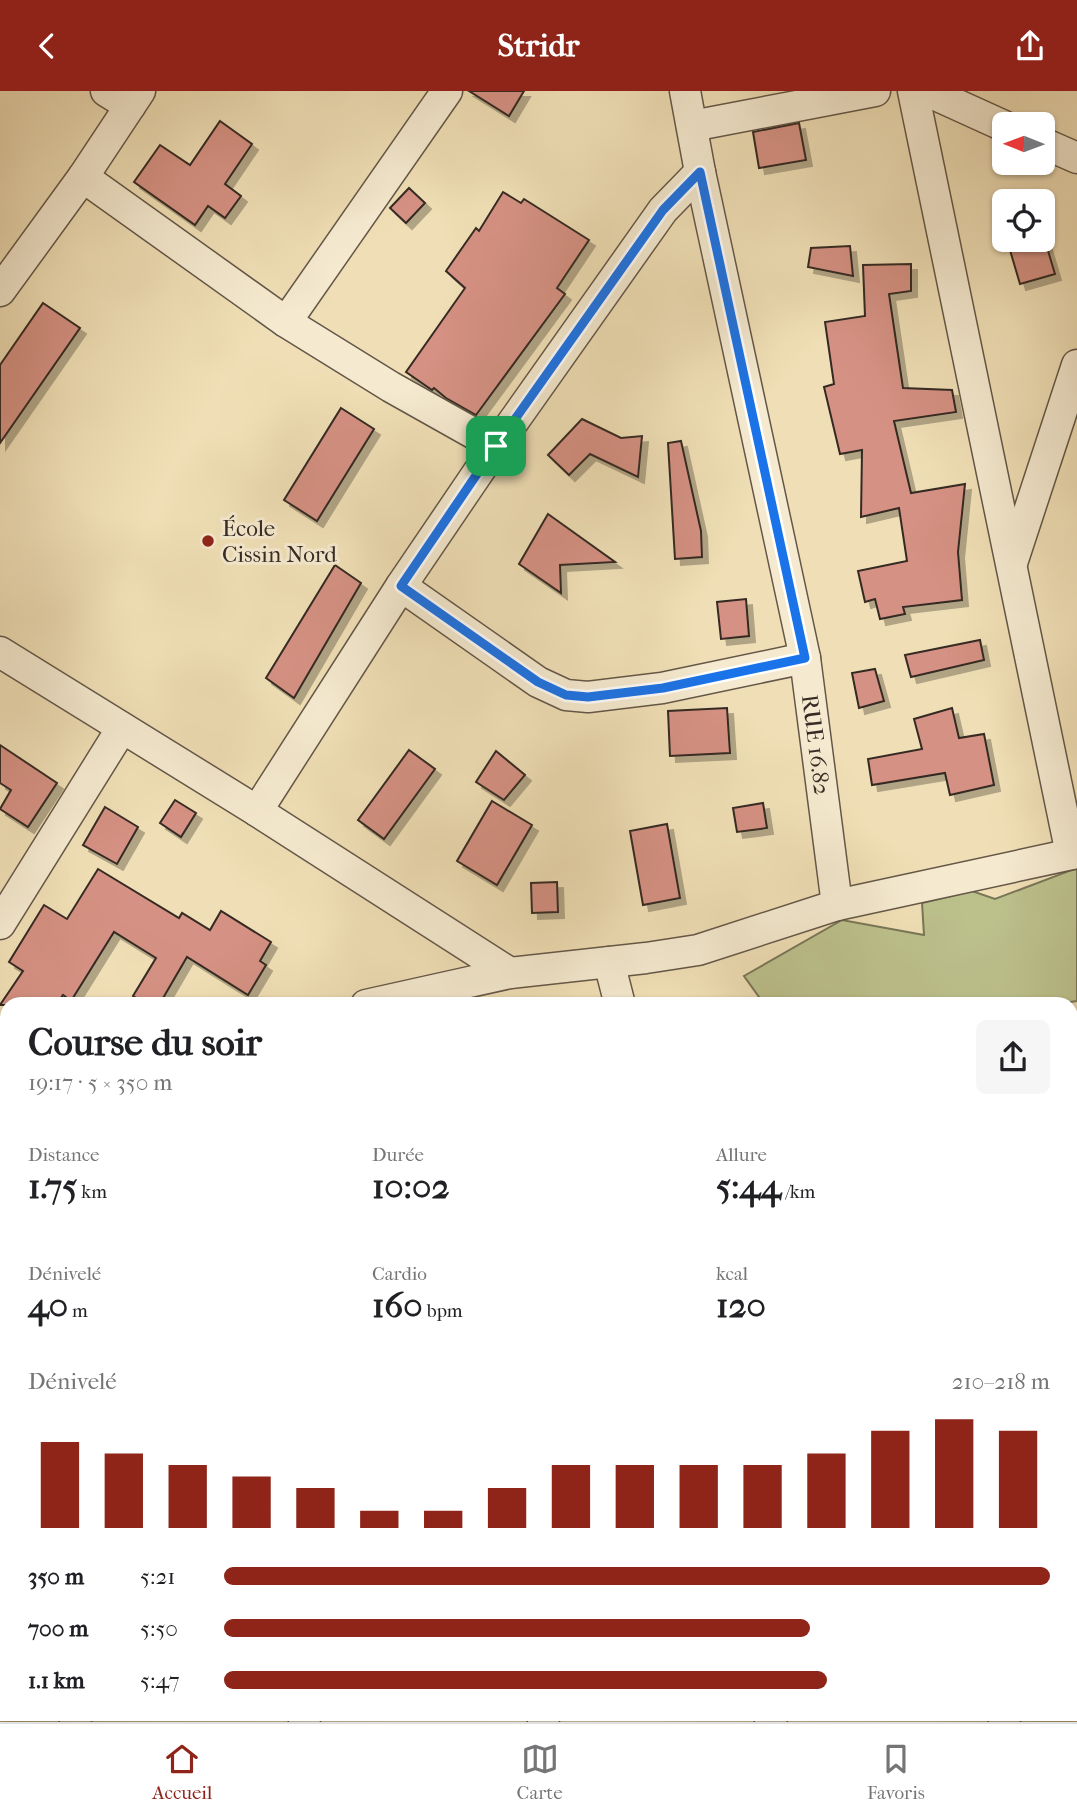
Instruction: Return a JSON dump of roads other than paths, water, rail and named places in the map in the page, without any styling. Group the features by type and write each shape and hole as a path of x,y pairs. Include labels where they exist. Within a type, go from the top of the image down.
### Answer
{"street":[{"path":"286,322 447,91"},
{"name":"RUE 16.82","path":"685,91 805,658 837,905"},
{"path":"692,126 875,91"},
{"path":"402,997 510,973 698,950 837,905 1074,853 913,91"},
{"path":"927,91 992,121"},
{"path":"0,291 83,177 125,96"},
{"path":"1055,148 1077,158"},
{"path":"257,811 401,586 496,446 663,210 700,172"},
{"path":"83,177 286,322 391,387 496,446"},
{"path":"1012,563 1077,365"},
{"path":"401,586 538,682 566,695 588,697 663,688 805,658"},
{"path":"0,652 257,811 510,973"},
{"path":"0,924 122,728"},
{"path":"609,963 618,997"}],"place":[{"name":"École Cissin Nord","path":"208,541"}]}
